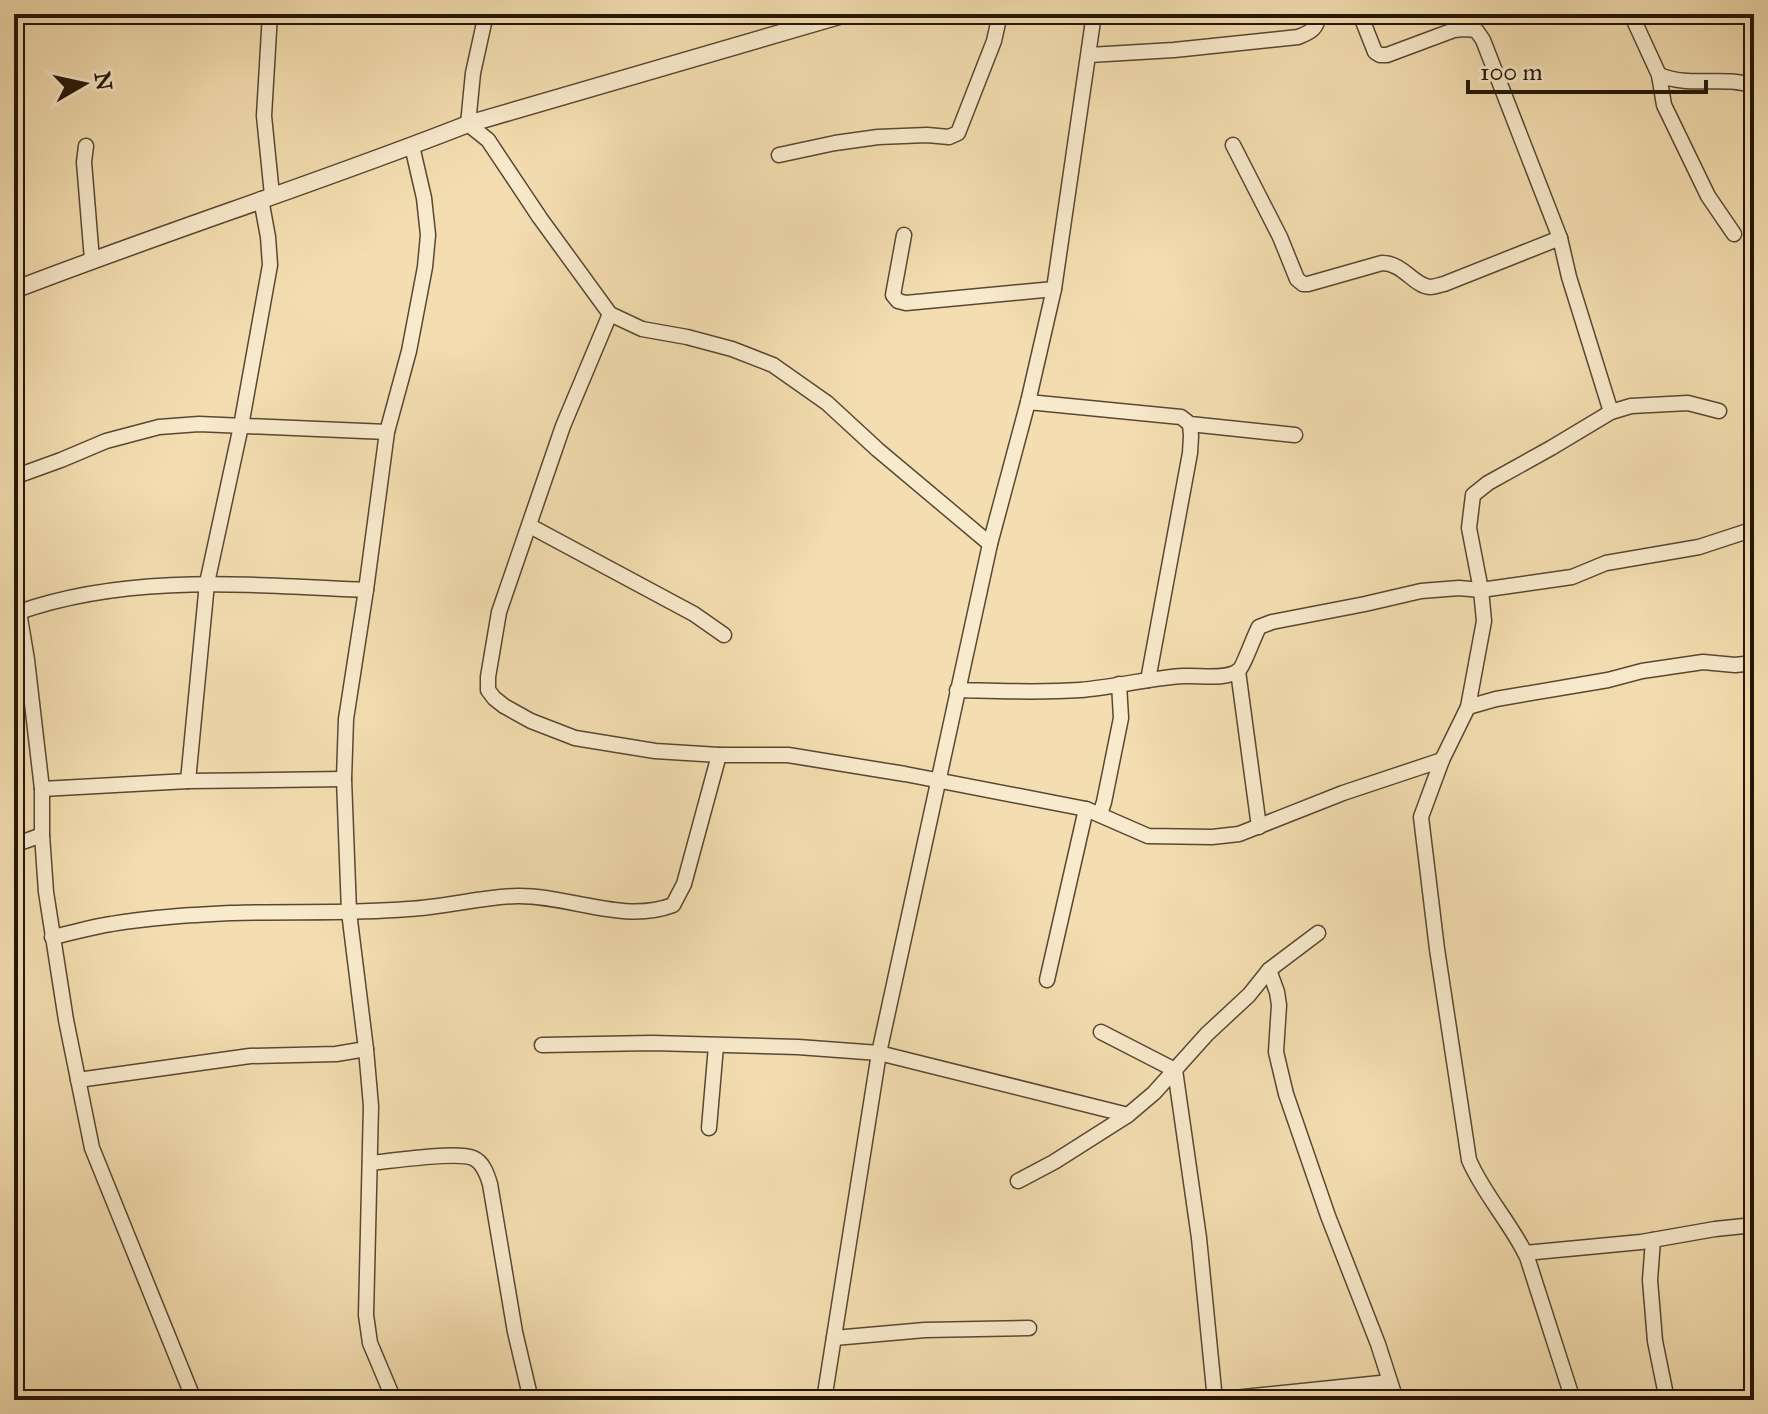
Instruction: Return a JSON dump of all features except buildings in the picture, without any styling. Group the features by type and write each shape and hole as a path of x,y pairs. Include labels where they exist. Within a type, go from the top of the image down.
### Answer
{"street":[{"path":"188,781 207,583 241,426 270,265 264,116 270,14"},
{"path":"468,124 473,73 486,14"},
{"path":"14,290 468,124 846,14"},
{"path":"779,155 878,137 949,137 958,133 994,41 1000,14"},
{"path":"824,1400 879,1053 990,544 1054,289 1094,14"},
{"path":"1089,55 1298,37 1312,32 1319,14"},
{"path":"1360,14 1375,52 1380,55 1454,30 1476,30 1483,40 1560,238 1611,412"},
{"path":"1631,14 1659,75 1664,105 1708,196 1734,234"},
{"path":"1659,75 1673,81 1741,82 1754,86"},
{"path":"468,124 488,140 610,314 642,329 732,349 773,365 827,403 990,544"},
{"path":"1233,145 1280,237 1297,279 1303,284 1374,264 1390,263 1429,287 1444,284 1560,238"},
{"path":"86,146 84,162 92,260"},
{"path":"394,1400 370,1343 366,1315 371,1106 349,912 344,779 346,719 387,432 409,351 425,267 428,235 424,198 412,146"},
{"path":"904,235 893,295 898,301 906,303 1054,289"},
{"path":"610,314 563,426 499,612 488,690 494,698 531,721 575,738 655,751 788,755 937,781 1093,811 1148,836 1212,837 1239,834 1343,793 1442,760"},
{"path":"1028,402 1181,417 1190,424 1295,435"},
{"path":"1573,1400 1525,1253 1469,1160 1437,949 1421,817 1442,760 1468,707 1484,621 1469,528 1473,495 1488,483 1611,412 1631,406 1688,403 1719,411"},
{"path":"14,477 106,441 159,427 199,424 387,432"},
{"path":"1148,680 1190,453 1190,424"},
{"path":"530,526 694,614 724,635"},
{"path":"957,690 1080,690 1186,676 1228,675 1244,664 1245,655 1259,627 1272,622 1421,591 1481,590 1572,577 1606,563 1699,547 1754,529"},
{"path":"19,612 50,601 79,596 207,583 366,590"},
{"path":"14,595 19,612 21,663 42,789 42,835 52,937 92,1148 194,1400"},
{"path":"1468,707 1653,669 1703,662 1754,663"},
{"path":"1238,671 1259,827"},
{"path":"1047,980 1121,718 1119,684"},
{"path":"52,937 157,918 410,909 513,896 539,896 605,909 658,911 673,905 684,884 719,755"},
{"path":"42,789 188,781 344,779"},
{"path":"14,845 42,835"},
{"path":"1018,1181 1128,1115 1154,1093 1207,1034 1249,995 1269,970 1318,933"},
{"path":"1269,970 1279,1005 1276,1052 1286,1094 1396,1400"},
{"path":"1101,1032 1175,1070"},
{"path":"542,1045 652,1043 798,1047 879,1053 1128,1115"},
{"path":"709,1128 716,1046"},
{"path":"78,1080 250,1056 336,1054 366,1049"},
{"path":"1175,1070 1199,1238 1215,1400 1390,1382"},
{"path":"370,1163 459,1155 475,1158 485,1169 515,1332 531,1400"},
{"path":"1525,1253 1653,1240 1754,1225"},
{"path":"1653,1240 1650,1280 1653,1329 1667,1400"},
{"path":"834,1338 925,1330 1029,1328"},
{"path":"1740,1400 1754,1397"}]}
